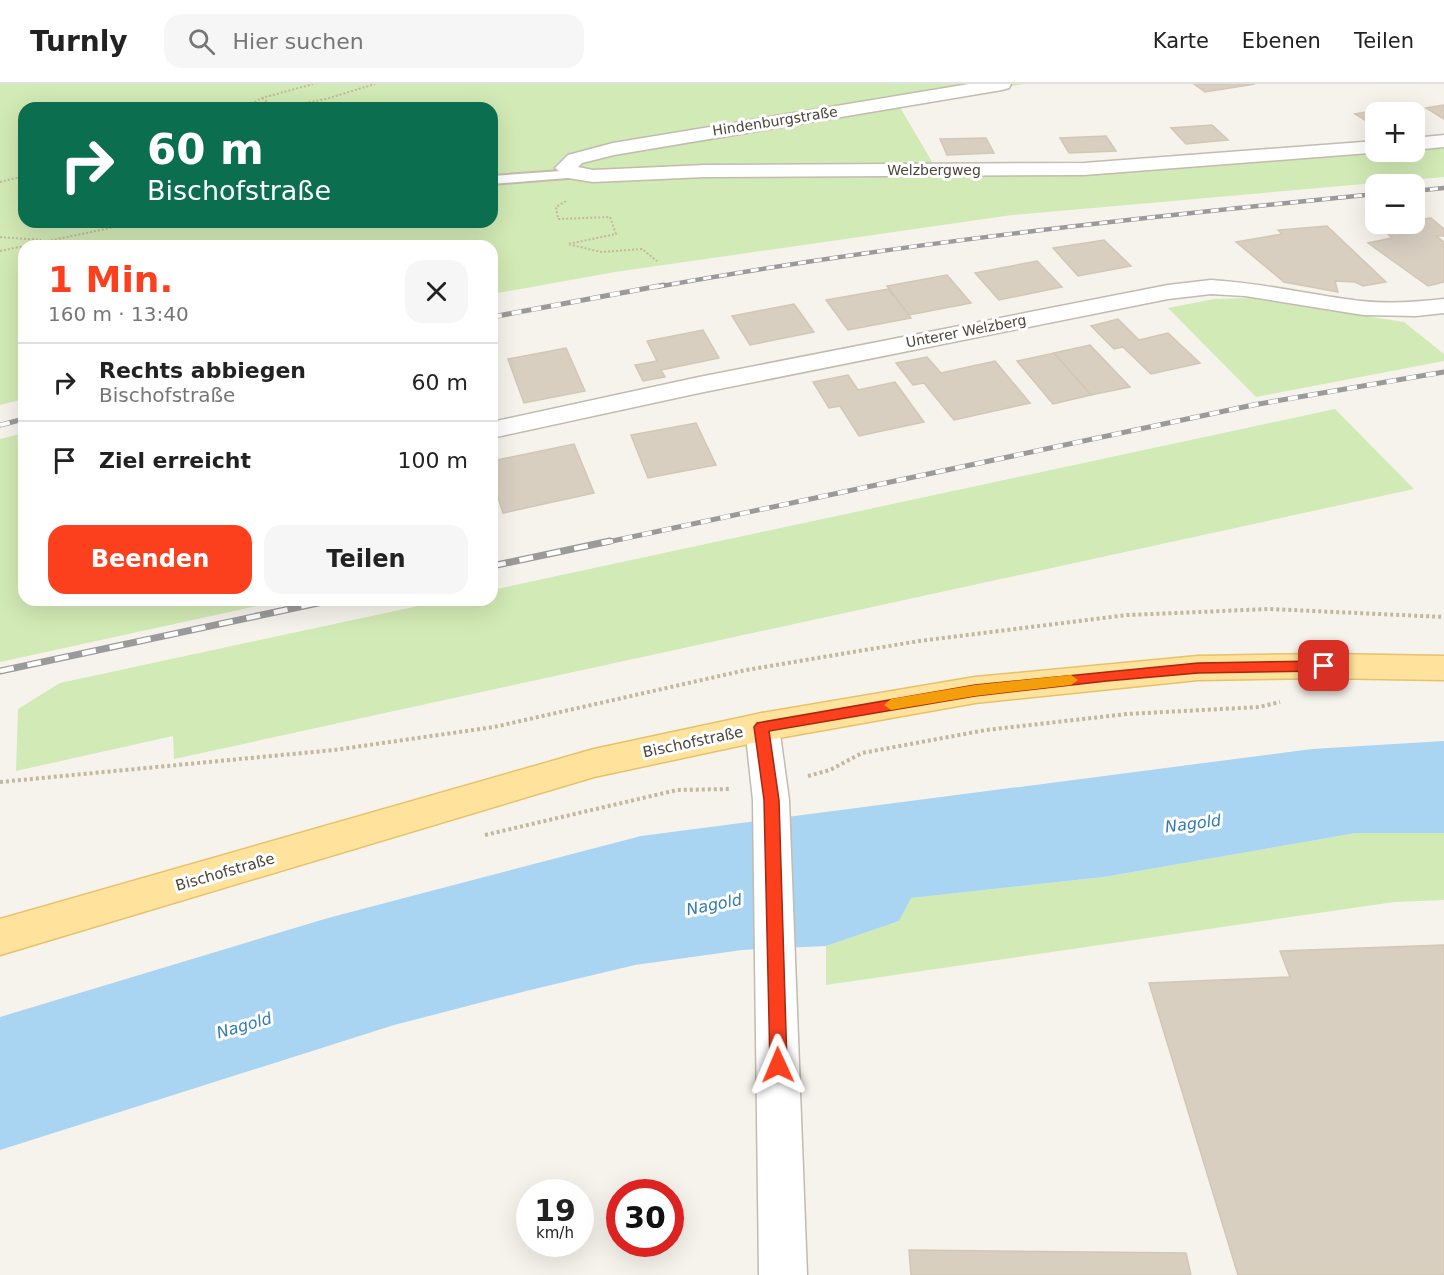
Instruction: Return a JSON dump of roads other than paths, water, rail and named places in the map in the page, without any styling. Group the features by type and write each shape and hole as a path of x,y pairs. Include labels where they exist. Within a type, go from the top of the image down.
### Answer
{"main road":[{"name":"Bischofstraße","path":"0,937 594,763 762,727 975,690 1198,668 1324,666 1444,668"}],"street":[{"name":"Hindenburgstraße","path":"575,174 565,168 575,159 613,149 1002,84"},
{"path":"1425,143 1444,141"},
{"name":"Welzbergweg","path":"575,174 1084,169 1365,148"},
{"name":"Unterer Welzberg","path":"498,429 699,385 1168,292 1211,287 1245,289 1363,308 1416,309 1444,306"},
{"path":"762,727 771,794 783,1275"}],"lane":[{"name":"Welzbergweg","path":"498,180 575,174"}],"water":[{"name":"Nagold","path":"1444,741 1444,833 1356,833 1104,877 911,898 899,921 826,946 742,950 635,965 526,991 394,1025 0,1150 0,1017 328,918 641,836 1312,749"}],"railway":[{"path":"1425,190 1444,188"},
{"path":"656,287 835,258 1015,233 1365,195"},
{"path":"498,316 664,285"},
{"path":"603,543 1253,405 1444,372"},
{"path":"0,425 18,420"},
{"path":"498,565 610,541"},
{"path":"0,671 304,606"}]}
